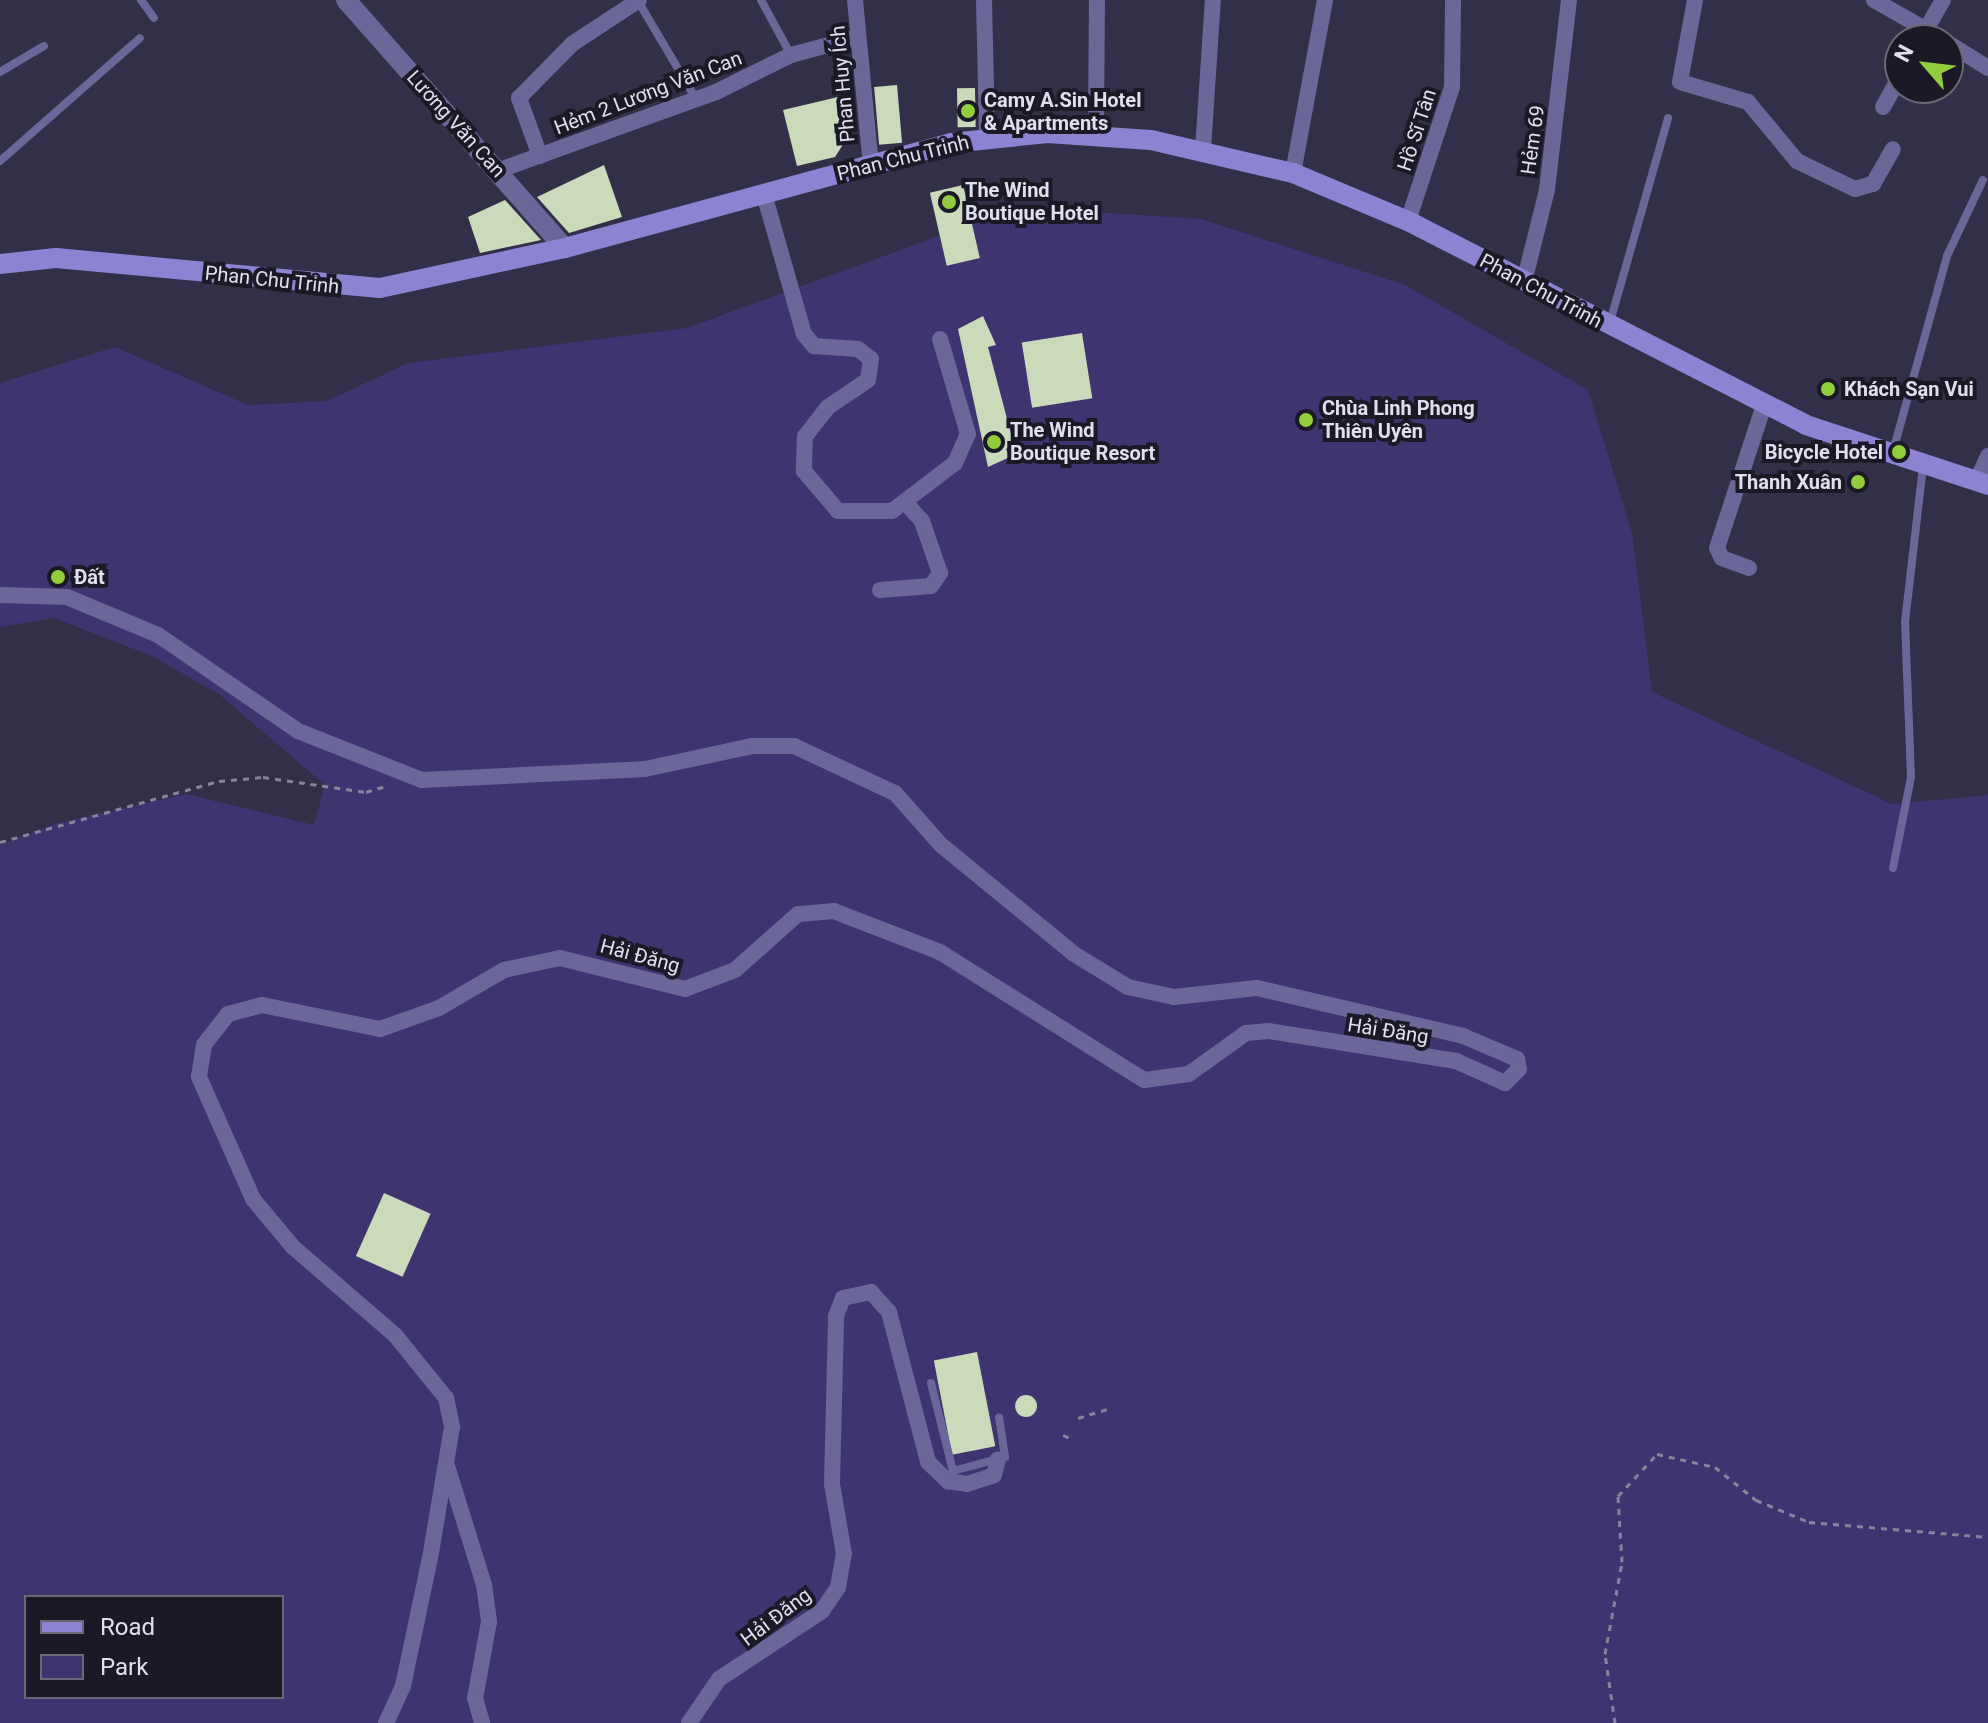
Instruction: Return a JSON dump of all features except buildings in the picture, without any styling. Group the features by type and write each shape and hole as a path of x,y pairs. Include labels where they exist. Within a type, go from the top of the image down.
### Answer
{"main road":[{"name":"Phan Chu Trinh","path":"0,264 69,259 380,288 565,248 871,165 987,137 1096,135 1203,149 1293,173 1408,221 1764,405 1891,459 1982,483"}],"street":[{"name":"Lương Văn Can","path":"346,0 565,248"},
{"path":"540,156 519,98 572,44 638,0"},
{"name":"Phan Huy Ích","path":"855,0 871,165"},
{"path":"984,0 987,137"},
{"path":"1096,135 1097,0"},
{"path":"1203,149 1213,0"},
{"path":"1293,173 1325,0"},
{"name":"Hồ Sĩ Tân","path":"1408,221 1452,87 1453,0"},
{"name":"Hẻm 69","path":"1524,282 1540,231 1569,0"},
{"path":"1695,0 1680,82 1748,102 1797,161 1855,189 1873,184 1893,149"},
{"path":"1874,0 1909,24"},
{"path":"1929,24 1943,0"},
{"name":"Hẻm 2 Lương Văn Can","path":"497,171 696,99 791,55 858,37"},
{"path":"1964,53 1988,68"},
{"path":"764,194 804,334 814,346 858,349 871,359 868,380 828,407 805,436 804,471 838,511 892,511 955,463 968,434 940,339"},
{"path":"1749,568 1722,558 1717,548 1764,405"},
{"path":"1982,483 1988,456"},
{"path":"880,590 931,586 940,573 922,521 906,503"},
{"name":"Hải Đăng","path":"0,595 67,597 158,635 298,731 401,774 442,780 645,769 752,746 794,746 895,793 941,845 1074,954 1128,987 1174,997 1257,988 1463,1036 1503,1050 1519,1069 1505,1083 1456,1061 1269,1031 1246,1033 1189,1074 1144,1080 940,952 834,911 798,914 735,970 685,989 560,958 504,970 439,1008 380,1029 244,1006 215,1025 199,1060 220,1134 264,1214 431,1375 452,1427 415,1640 386,1723"},
{"name":"Hải Đăng","path":"689,1723 719,1679 822,1611 838,1587 844,1554 832,1484 836,1316 843,1298 871,1292 889,1312 928,1462 948,1481 967,1484 994,1475 998,1459"},
{"name":"Hải Đăng","path":"447,1465 484,1585 489,1622 475,1698 482,1723"}],"lane":[{"path":"141,0 154,18"},
{"path":"638,0 696,99"},
{"path":"761,0 791,55"},
{"path":"0,161 140,38"},
{"path":"0,72 44,46"},
{"path":"1609,327 1668,118"},
{"path":"1891,459 1947,256 1983,180"},
{"path":"1893,868 1911,777 1905,622 1923,466"},
{"path":"931,1383 953,1471 1005,1457 999,1417"}],"path":[{"path":"0,842 219,781 263,777 366,792 401,774"},
{"path":"1078,1418 1111,1408"},
{"path":"1063,1435 1072,1439"},
{"path":"1615,1723 1605,1654 1622,1562 1618,1496 1657,1454 1715,1467 1756,1500 1809,1522 1988,1537"}],"green space":[{"path":"1018,207 1201,219 1405,285 1588,390 1632,533 1652,692 1892,804 1988,795 1988,1723 0,1723 0,845 54,824 186,794 314,825 325,785 220,695 152,656 54,618 0,627 0,383 115,347 248,405 327,401 408,363 687,328"}],"place":[{"name":"Camy A.Sin Hotel & Apartments","path":"968,111"},
{"name":"The Wind Boutique Hotel","path":"949,202"},
{"name":"Khách Sạn Vui","path":"1828,389"},
{"name":"Chùa Linh Phong Thiên Uyên","path":"1306,420"},
{"name":"The Wind Boutique Resort","path":"994,442"},
{"name":"Bicycle Hotel","path":"1899,452"},
{"name":"Thanh Xuân","path":"1858,482"},
{"name":"Đất","path":"58,577"}]}
